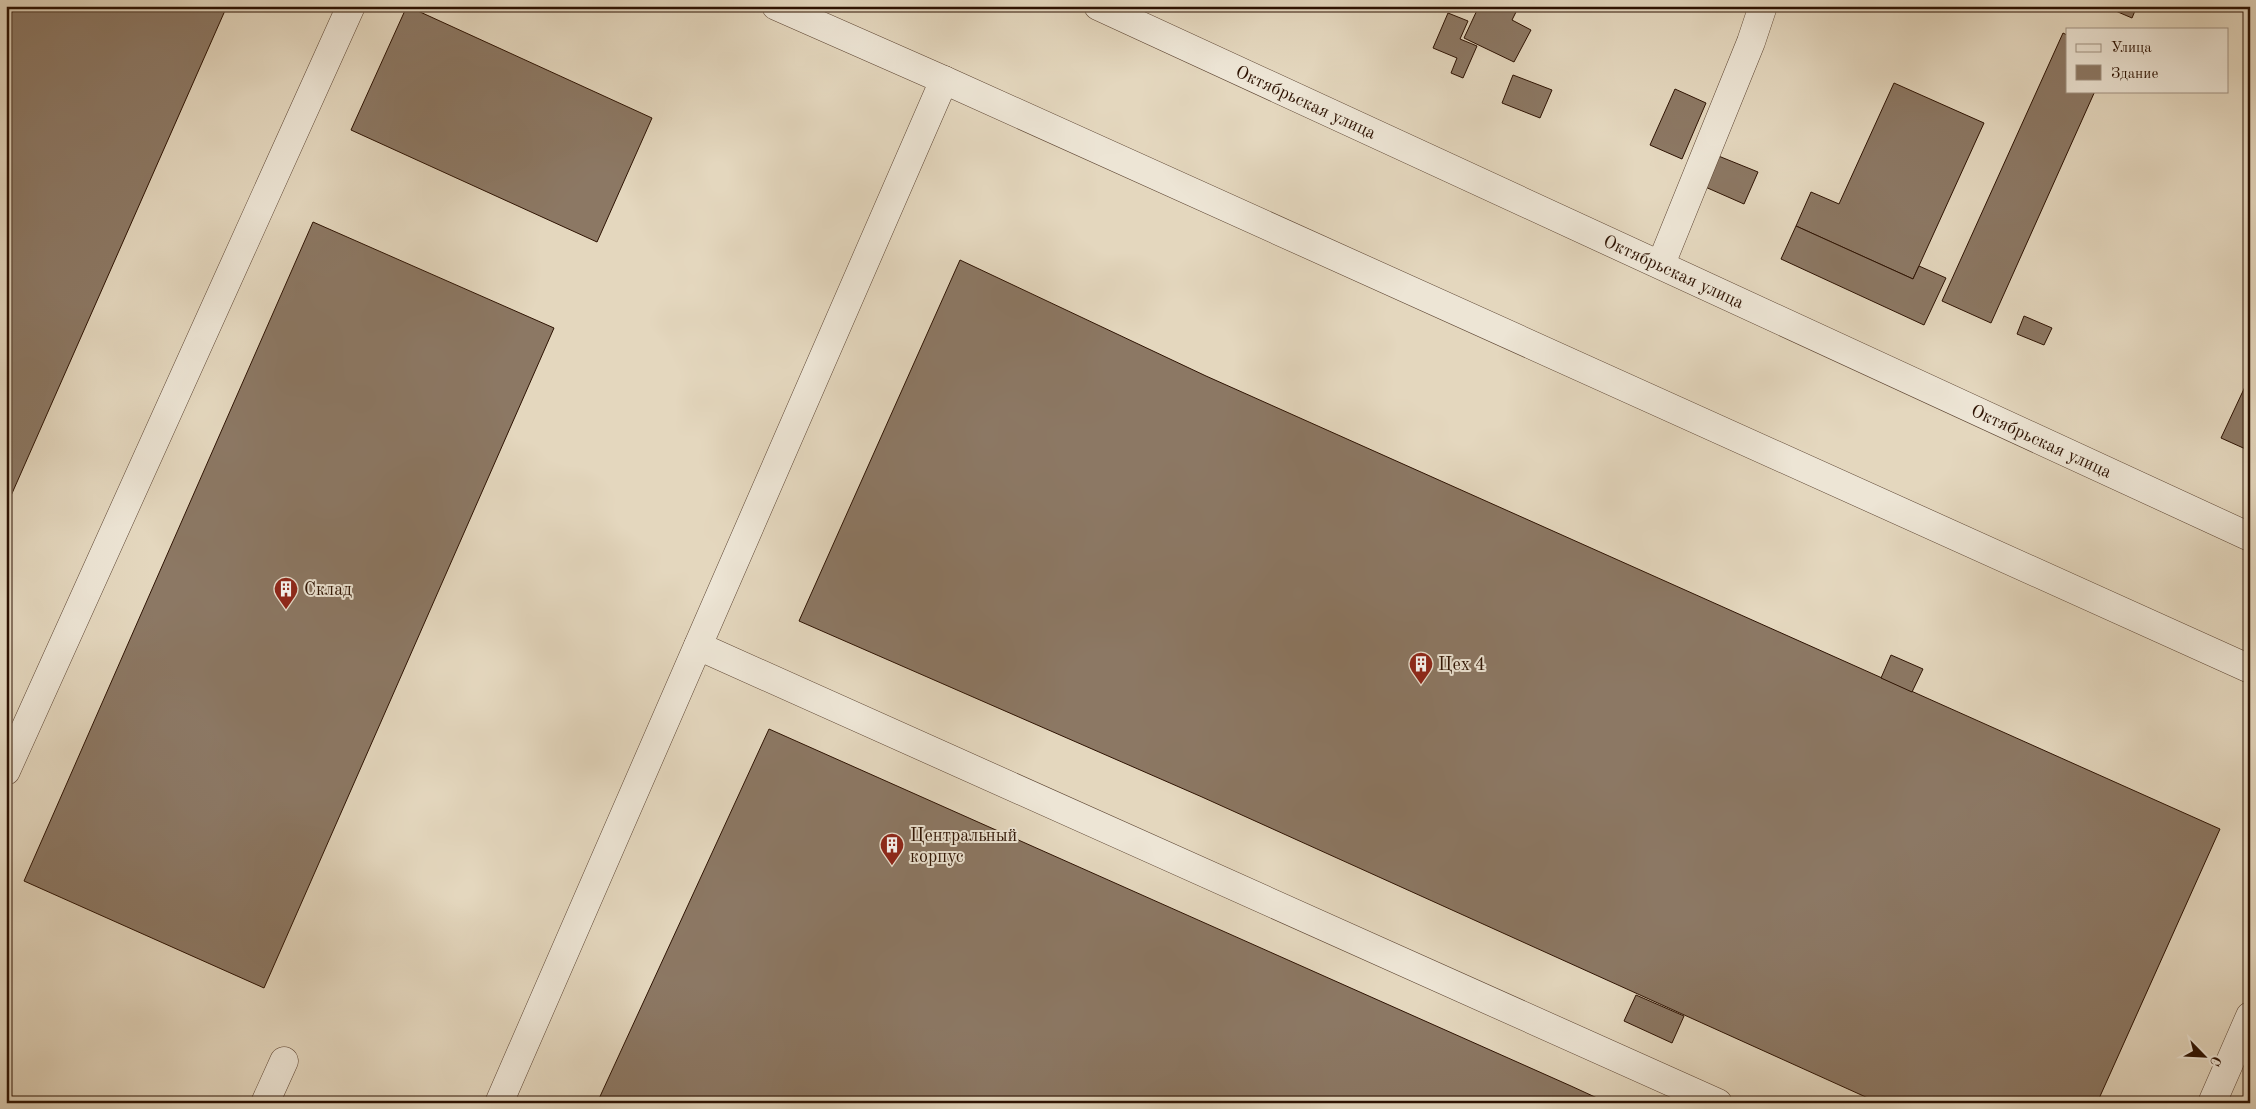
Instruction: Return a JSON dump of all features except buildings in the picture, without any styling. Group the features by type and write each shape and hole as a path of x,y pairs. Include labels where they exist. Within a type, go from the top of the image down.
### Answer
{"street":[{"path":"6,771 351,6"},
{"path":"776,6 2250,669"},
{"name":"Октябрьская улица","path":"1098,6 2250,537"},
{"path":"1661,264 1751,42 1763,6"},
{"path":"499,1103 944,80"},
{"path":"698,646 1718,1103"},
{"path":"2212,1103 2250,1016"},
{"path":"265,1103 284,1061"}],"place":[{"name":"Склад","path":"286,610"},
{"name":"Цех 4","path":"1421,685"},
{"name":"Центральный корпус","path":"892,866"}]}
